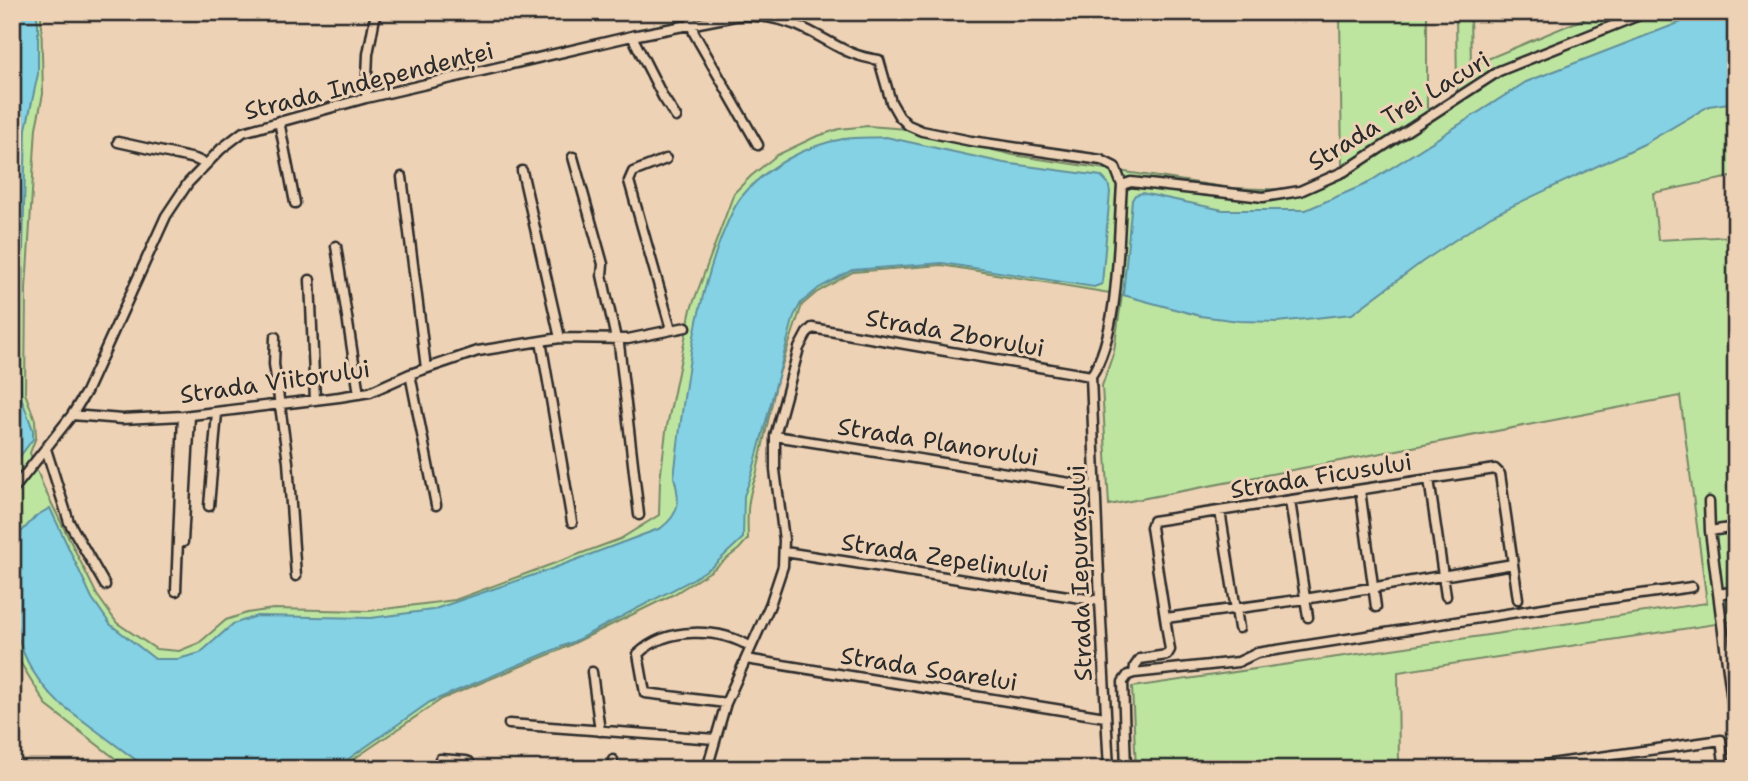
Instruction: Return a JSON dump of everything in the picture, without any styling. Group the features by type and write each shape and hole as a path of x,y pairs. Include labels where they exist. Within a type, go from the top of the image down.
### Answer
{"street":[{"path":"366,98 368,54 376,12"},
{"path":"689,12 691,23 715,72 758,145"},
{"name":"Strada Trei Lacuri","path":"1122,185 1131,182 1263,197 1300,191 1345,171 1499,71 1647,12"},
{"name":"Strada Independenței","path":"12,491 72,415 95,374 166,216 177,198 206,164 237,135 279,121 632,36 691,23 751,15 774,18 808,30 854,56 879,60 891,102 908,125 922,131 971,141 1101,160 1115,167 1122,185"},
{"path":"632,36 676,117"},
{"path":"279,121 295,203"},
{"path":"118,142 195,159 206,164"},
{"path":"573,158 603,264 602,275 616,339 620,344 639,515"},
{"path":"666,159 630,174 629,181 671,329"},
{"path":"522,171 560,338"},
{"path":"402,177 426,368"},
{"path":"1091,376 1103,352 1110,328 1122,185"},
{"path":"336,246 359,394"},
{"path":"310,279 315,400"},
{"name":"Strada Viitorului","path":"72,415 122,419 186,416 359,394 478,351 560,338 638,337 686,327"},
{"name":"Strada Zborului","path":"775,436 799,348 812,328 1091,376"},
{"path":"275,337 274,363 281,403 296,576"},
{"path":"541,341 572,522"},
{"path":"410,374 436,505"},
{"name":"Strada Iepurașului","path":"1091,376 1109,769"},
{"path":"209,506 216,413"},
{"path":"183,543 186,416"},
{"path":"176,591 186,416"},
{"path":"708,769 726,703 779,580 785,552 775,470 775,436"},
{"name":"Strada Planorului","path":"775,436 1095,487"},
{"path":"46,449 69,522 105,585"},
{"name":"Strada Ficusului","path":"1131,674 1140,659 1167,655 1170,652 1151,525 1153,521 1493,469 1499,471 1518,599"},
{"path":"1429,479 1447,596"},
{"path":"1360,490 1376,607"},
{"path":"1290,501 1308,617"},
{"path":"1709,502 1710,531 1732,669 1736,732"},
{"path":"1220,511 1239,628"},
{"path":"1710,531 1736,527"},
{"name":"Strada Zepelinului","path":"785,552 1100,601"},
{"path":"1166,618 1513,564"},
{"path":"1131,674 1238,662 1257,653 1692,587"},
{"path":"1719,594 1736,591"},
{"path":"726,703 645,694 638,653 658,642 684,634 719,634 737,639 751,647"},
{"name":"Strada Soarelui","path":"746,659 1105,717"},
{"path":"592,672 600,731"},
{"name":"Strada Iepurașului","path":"1126,769 1123,682 1131,674"},
{"path":"509,724 715,739"},
{"path":"1514,769 1721,740 1725,769"},
{"path":"440,759 466,761 472,769"},
{"path":"12,764 21,769"}],"green space":[{"path":"12,12 41,12 43,94 36,128 26,289 25,393 35,420 36,437 30,453 44,488 97,595 117,623 156,649 179,651 199,643 226,620 247,613 273,609 369,611 455,600 620,539 659,515 666,431 691,309 734,193 777,155 815,137 839,129 868,126 908,129 1013,155 1231,188 1299,190 1342,169 1340,12 1427,12 1427,108 1432,111 1457,94 1456,12 1470,12 1471,66 1600,12 1736,12 1736,176 1653,193 1658,240 1736,236 1736,621 1398,672 1399,769 1136,769 1132,687 1707,603 1680,396 1109,505 1102,386 1114,351 1122,295 941,265 853,272 816,293 802,305 777,380 749,499 748,539 711,571 674,594 560,650 442,699 339,769 129,769 47,706 12,649"}],"water":[{"path":"12,12 36,12 38,74 26,129 20,369 21,397 33,430 33,439 12,467"},
{"path":"1707,12 1736,12 1736,102 1709,106 1644,144 1491,216 1422,262 1352,314 1277,322 1239,321 1200,316 1123,295 1132,200 1135,195 1142,193 1223,210 1306,210 1366,184 1526,82"},
{"path":"886,137 1004,163 1101,176 1108,183 1110,192 1102,284 1094,287 942,263 852,270 819,288 801,303 794,316 744,496 743,538 713,566 688,582 575,641 430,702 334,769 148,769 58,702 41,684 29,665 16,628 12,542 36,516 50,508 92,598 110,624 155,659 178,659 200,653 233,624 257,616 371,618 432,610 661,528 672,517 677,505 674,477 696,326 711,267 736,204 763,175 815,146 843,139"}]}
